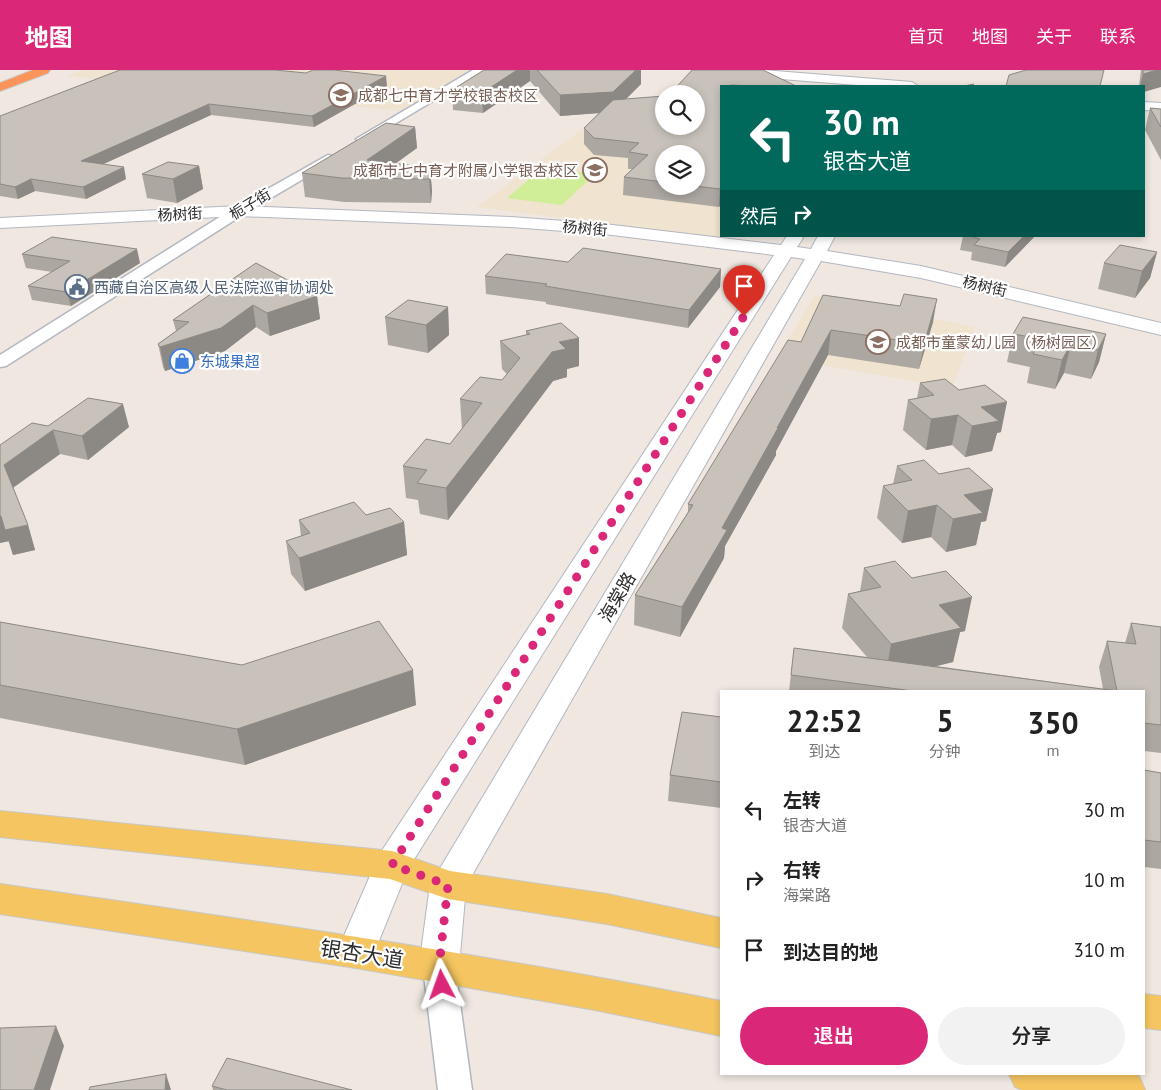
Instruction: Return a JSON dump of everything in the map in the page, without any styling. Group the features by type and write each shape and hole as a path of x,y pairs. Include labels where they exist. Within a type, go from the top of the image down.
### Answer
{"highway":[{"path":"0,76 18,70"},
{"path":"0,86 44,70"}],"main road":[{"path":"718,70 888,85 914,84"},
{"path":"888,85 898,70"},
{"path":"1145,106 1161,107"},
{"name":"杨树街","path":"0,223 239,211 512,222 821,246 921,272 1161,329"},
{"path":"356,952 392,865 790,244"},
{"name":"海棠路","path":"439,967 448,885 821,246"},
{"path":"0,824 392,865 448,885 607,909 720,933"},
{"name":"银杏大道","path":"0,899 356,952 595,993 720,1019"},
{"path":"1145,1011 1161,1013"},
{"path":"1036,1075 1124,1090"}],"street":[{"name":"栀子街","path":"0,362 239,211 480,70"},
{"path":"439,967 455,1090"}],"shaded area":[{"name":"成都七中育才学校银杏校区","path":"82,70 469,70 401,111 67,76"},
{"name":"成都市七中育才附属小学银杏校区","path":"584,128 720,142 720,235 718,238 477,207"},
{"name":"成都市童蒙幼儿园（杨树园区）","path":"815,296 975,327 952,388 777,357"}],"green space":[{"path":"542,168 595,174 562,205 507,198"}],"building":[{"path":"120,70 275,70 306,73 313,70 334,70 386,76 312,116 209,104 81,161 124,167 83,187 31,179 15,187 0,184 0,116"},
{"path":"484,70 517,70 482,93 452,90"},
{"path":"537,70 636,70 613,92 560,95"},
{"path":"692,70 763,70 794,85 720,85 720,189 705,187 705,145 655,145 655,181 624,177 648,155 629,152 639,143 594,138 584,128 613,100 655,97 655,135 705,135 705,85 678,85"},
{"path":"1026,70 1104,70 1100,85 1006,85 1009,75"},
{"path":"1143,70 1157,70 1143,74"},
{"path":"1150,108 1161,109 1161,127"},
{"path":"386,123 415,127 367,160 430,168 429,179 341,178 302,173"},
{"path":"168,162 199,166 173,179 142,174"},
{"path":"52,237 137,249 67,292 28,286 70,261 22,254"},
{"path":"973,237 1023,237 1008,252 974,245 980,239"},
{"path":"1120,245 1157,252 1142,271 1104,263"},
{"path":"583,248 721,269 689,310 545,286 547,284 485,276 506,254 568,262"},
{"path":"256,263 317,296 267,313 253,305 221,328 160,347 158,344 189,322 173,320"},
{"path":"904,294 937,299 924,344 831,330 722,528 727,530 682,607 635,595 693,505 688,504 788,340 801,342 823,295 900,306"},
{"path":"408,300 448,307 426,325 385,317"},
{"path":"1023,317 1106,334 1098,350 1071,344 1062,360 1033,354 1042,339 1013,334"},
{"path":"561,323 579,338 559,342 566,349 552,352 446,488 417,483 427,470 403,466 426,439 450,444 482,403 460,399 480,377 502,380 520,358 500,341 530,334 526,331"},
{"path":"945,379 959,390 985,385 1007,402 981,407 999,421 972,426 958,415 931,419 908,400 934,395 920,383"},
{"path":"88,398 123,404 82,436 53,430 4,465 28,525 5,530 0,516 0,445 32,423 48,426"},
{"path":"924,460 939,474 969,468 993,489 964,495 983,513 953,519 937,505 908,511 883,486 912,480 897,466"},
{"path":"354,502 366,515 390,508 404,522 299,558 286,541 310,533 299,520"},
{"path":"895,561 912,578 946,571 972,597 939,605 961,628 891,644 848,594 881,587 864,568"},
{"path":"379,621 413,670 237,729 0,685 0,622 242,665"},
{"path":"1131,623 1161,627 1161,725 1145,723 1145,690 1117,690 1107,641 1136,644"},
{"path":"794,648 1109,690 905,690 791,675"},
{"path":"682,712 720,717 720,782 670,775"},
{"path":"1145,770 1161,773 1161,842 1145,840"},
{"path":"56,1026 34,1090 0,1090 0,1028"},
{"path":"227,1058 352,1090 227,1090 212,1086"},
{"path":"166,1074 165,1090 89,1090 90,1087"}],"place":[{"name":"成都七中育才学校银杏校区","path":"341,95"},
{"name":"成都市七中育才附属小学银杏校区","path":"595,170"},
{"name":"西藏自治区高级人民法院巡审协调处","path":"77,287"},
{"name":"成都市童蒙幼儿园（杨树园区）","path":"878,342"},
{"name":"东城果超","path":"182,361"}],"route":[{"path":"442,985 439,967 448,885 392,865 744,316"}]}
